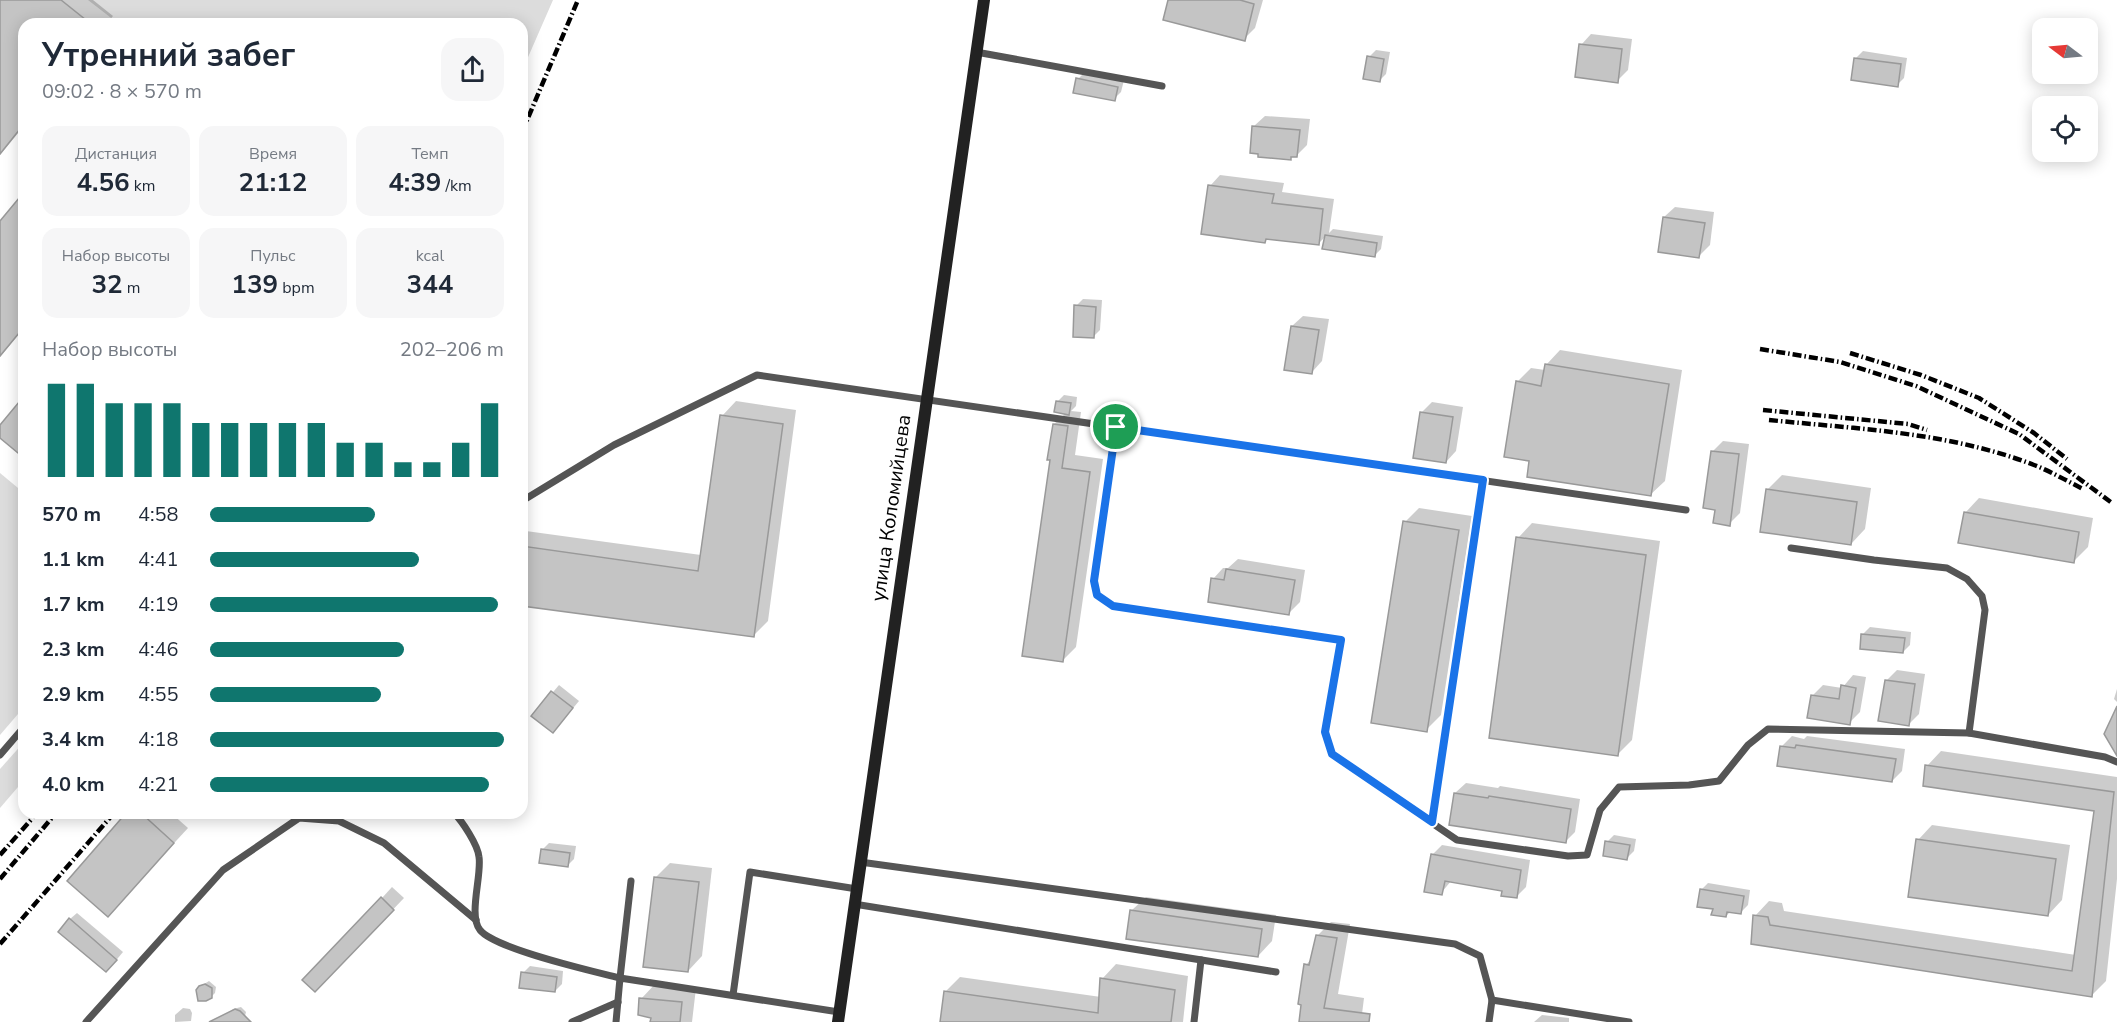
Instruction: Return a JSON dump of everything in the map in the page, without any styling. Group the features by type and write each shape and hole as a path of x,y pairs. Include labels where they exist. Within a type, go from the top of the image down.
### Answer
{"street":[{"name":"улица Коломийцева","path":"838,1017 984,0"}],"lane":[{"path":"976,52 1162,86"},
{"path":"528,497 614,445 757,375 1686,510"},
{"path":"1116,427 1094,581 1097,595 1113,606 1341,640 1325,732 1332,754 1457,840 1568,856 1587,855 1600,810 1619,787 1689,785 1719,781 1748,745 1768,729 1969,733 2105,757 2117,762"},
{"path":"1432,822 1483,480"},
{"path":"1791,548 1947,568 1967,579 1982,596 1985,610 1969,733"},
{"path":"0,754 18,734"},
{"path":"86,1022 223,870 298,819"},
{"path":"312,819 339,821 384,843 476,920"},
{"path":"460,819 480,856 476,920 480,931 510,948 620,978 733,995 838,1017"},
{"path":"860,862 1455,944 1480,956 1492,1000 1489,1022"},
{"path":"733,995 750,872 857,889"},
{"path":"616,1022 631,881"},
{"path":"854,904 1276,972"},
{"path":"1194,1022 1201,960"},
{"path":"1492,1000 1629,1022"},
{"path":"572,1022 618,1002"}],"shaded area":[{"path":"88,0 553,0 528,57 528,18 111,18"},
{"path":"0,473 18,488 18,714 0,735"},
{"path":"18,749 18,787 0,808 0,769"}],"building":[{"path":"0,0 61,0 84,18 18,18 18,132 0,154"},
{"path":"1168,0 1240,0 1254,4 1245,41 1163,20"},
{"path":"1579,44 1622,49 1618,83 1575,77"},
{"path":"1367,56 1384,59 1380,82 1363,79"},
{"path":"1854,58 1901,64 1898,87 1851,80"},
{"path":"1076,78 1118,87 1115,101 1073,93"},
{"path":"1252,126 1300,130 1297,157 1291,157 1291,160 1258,157 1258,154 1250,153"},
{"path":"1208,185 1274,194 1272,203 1323,209 1319,245 1266,239 1265,243 1201,234"},
{"path":"18,199 18,334 0,356 0,221"},
{"path":"1663,217 1705,223 1699,258 1658,252"},
{"path":"1325,235 1377,243 1375,257 1322,249"},
{"path":"1074,305 1096,307 1094,338 1073,337"},
{"path":"1291,326 1319,330 1312,374 1284,370"},
{"path":"1545,364 1669,384 1651,496 1527,477 1529,461 1504,457 1516,381 1541,386"},
{"path":"1056,401 1071,403 1069,415 1054,412"},
{"path":"18,403 18,453 0,438 0,425"},
{"path":"1420,412 1453,417 1446,463 1413,458"},
{"path":"720,415 783,424 754,637 528,607 528,547 698,571"},
{"path":"1053,424 1068,426 1062,468 1090,472 1063,662 1022,656"},
{"path":"1711,451 1739,454 1730,526 1713,523 1715,510 1703,508"},
{"path":"1766,489 1857,502 1851,545 1760,532"},
{"path":"1964,512 2079,532 2074,563 1958,543"},
{"path":"1403,521 1459,530 1427,732 1371,723"},
{"path":"1516,537 1646,555 1618,756 1489,738"},
{"path":"1226,569 1295,580 1289,615 1208,602 1211,578 1224,580"},
{"path":"1861,634 1905,638 1903,653 1860,649"},
{"path":"1885,680 1915,684 1909,726 1878,721"},
{"path":"1841,685 1856,688 1850,725 1807,718 1811,695 1839,699"},
{"path":"551,691 573,708 553,733 531,716"},
{"path":"2117,706 2117,756 2104,734"},
{"path":"1796,745 1896,759 1892,782 1777,766 1780,746 1795,748"},
{"path":"1925,765 2114,792 2092,997 1751,944 1753,915 1768,917 1770,925 2072,971 2094,811 1923,786"},
{"path":"1454,793 1571,809 1566,843 1449,825"},
{"path":"121,819 148,819 174,843 108,917 67,881"},
{"path":"1916,839 2056,859 2048,916 1908,897"},
{"path":"1605,841 1630,845 1627,860 1603,856"},
{"path":"541,849 570,853 568,867 539,863"},
{"path":"1431,854 1521,870 1517,898 1501,896 1502,891 1445,881 1442,895 1424,892"},
{"path":"654,877 699,882 688,972 643,967"},
{"path":"1700,889 1744,896 1741,914 1727,912 1726,917 1711,915 1713,909 1697,907"},
{"path":"381,897 394,910 315,992 302,980"},
{"path":"1130,910 1262,929 1258,957 1126,939"},
{"path":"69,918 117,960 106,972 58,932"},
{"path":"1316,935 1337,938 1324,1008 1370,1014 1369,1022 1299,1022 1301,1005 1298,1004 1304,964 1309,965"},
{"path":"521,972 557,977 555,992 519,988"},
{"path":"1100,978 1175,990 1171,1022 940,1022 944,991 1098,1013"},
{"path":"205,984 212,988 212,998 198,1001 196,990"},
{"path":"639,998 682,1002 680,1022 650,1022 651,1018 638,1015"},
{"path":"235,1009 251,1022 209,1022"}],"railway":[{"path":"528,118 578,0"},
{"path":"1760,349 1840,362 1916,386 2019,434 2112,503"},
{"path":"1850,353 1921,375 1979,398 2034,433 2067,459"},
{"path":"1763,410 1908,424 1927,430"},
{"path":"1769,420 1870,429 1969,445 2034,465 2083,489"},
{"path":"0,855 32,819"},
{"path":"0,879 51,819"},
{"path":"0,944 109,819"}],"route":[{"path":"1116,427 1483,480 1432,822 1332,754 1325,732 1341,640 1113,606 1097,595 1094,581 1116,427"}]}
